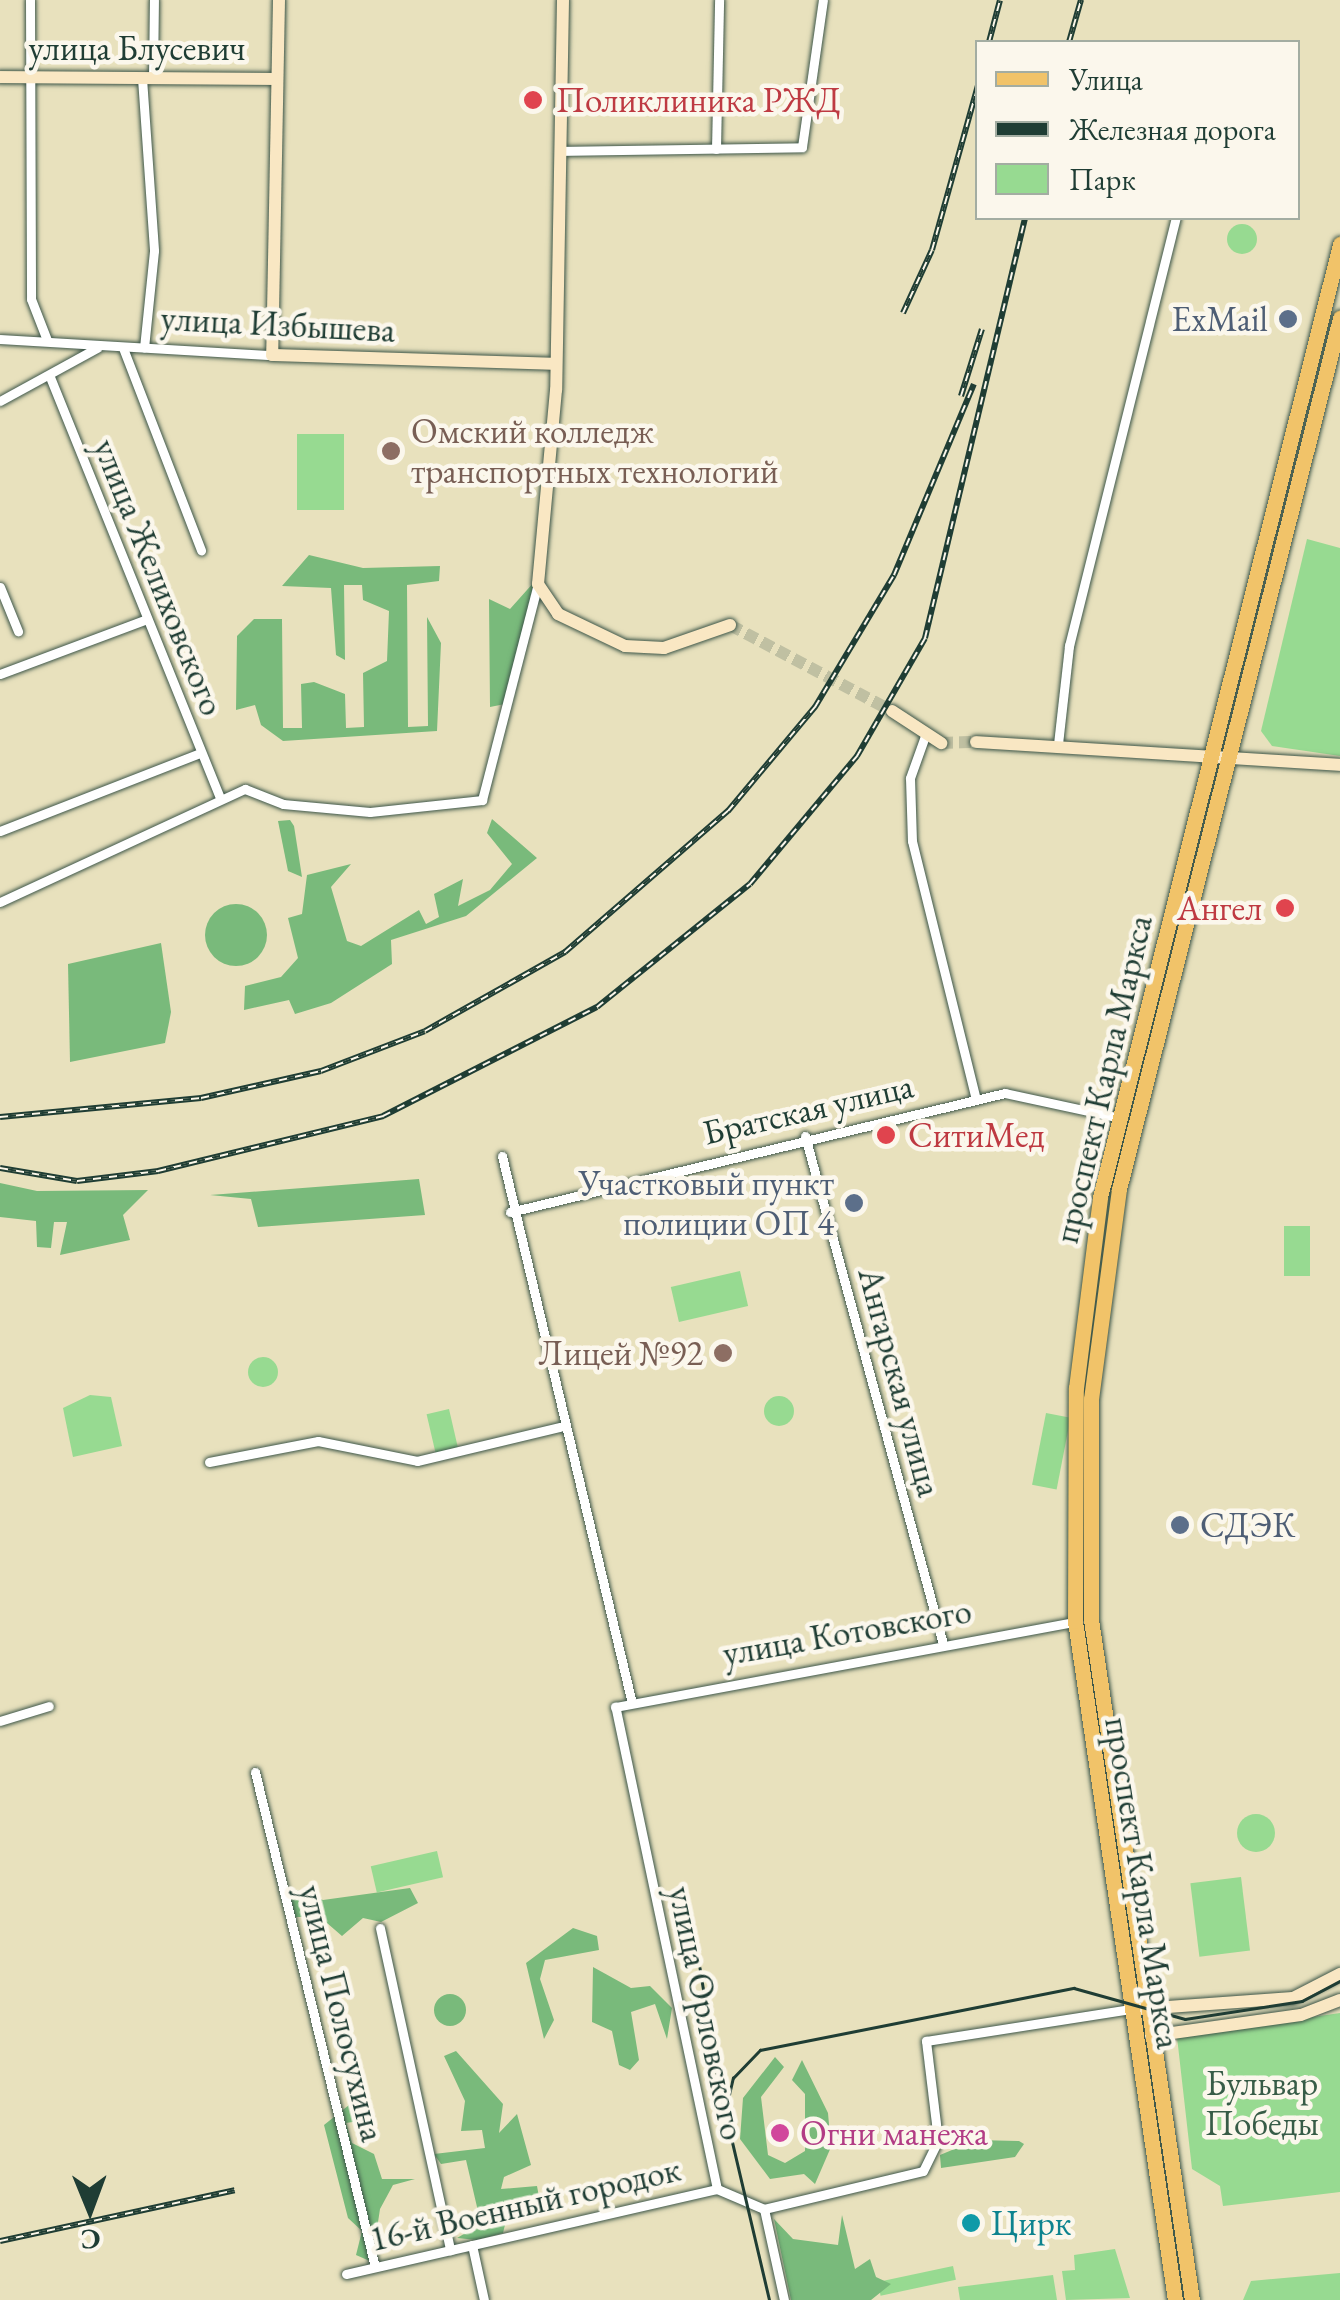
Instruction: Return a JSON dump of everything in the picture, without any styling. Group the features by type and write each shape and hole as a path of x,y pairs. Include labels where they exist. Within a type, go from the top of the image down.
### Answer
{"main road":[{"path":"272,355 273,79 278,0"},
{"path":"563,0 554,364 538,584 558,614 625,646 664,648 730,624"},
{"name":"улица Блусевич","path":"0,77 273,79"},
{"name":"проспект Карла Маркса","path":"1083,1620 1089,1429 1110,1241 1232,754 1340,244"},
{"name":"проспект Карла Маркса","path":"1175,2300 1140,2009 1083,1620 1076,1388 1096,1221 1121,1118 1214,754 1298,451 1340,318"},
{"name":"улица Избышева","path":"272,355 554,364"},
{"path":"892,711 941,743"},
{"path":"976,742 1232,754 1340,765"},
{"path":"1140,2009 1293,1998 1340,1974"},
{"path":"1152,2036 1302,2015 1340,2000"},
{"name":"проспект Карла Маркса","path":"1140,2009 1152,2036 1190,2300"}],"street":[{"path":"30,0 31,299 46,340"},
{"path":"144,348 154,250 148,78 154,0"},
{"path":"716,149 719,0"},
{"path":"560,152 802,147 823,0"},
{"path":"1058,744 1069,646 1176,220"},
{"name":"улица Избышева","path":"0,338 97,348 272,355"},
{"path":"0,400 50,377 97,348"},
{"path":"122,348 201,550"},
{"name":"улица Желиховского","path":"50,377 219,796"},
{"path":"0,902 208,810 219,796 262,789 282,804 370,812 470,805 488,792 538,584"},
{"path":"0,587 18,631"},
{"path":"0,674 147,619"},
{"path":"925,736 910,778 912,841 976,1099"},
{"path":"0,831 200,753"},
{"name":"Братская улица","path":"510,1212 805,1136 976,1099 1017,1093 1121,1118"},
{"name":"Ангарская улица","path":"805,1136 942,1644"},
{"path":"502,1156 510,1212 560,1428 630,1699"},
{"path":"209,1462 318,1440 418,1460 560,1428"},
{"name":"улица Котовского","path":"614,1707 630,1699 1083,1620"},
{"path":"0,1721 49,1706"},
{"name":"улица Орловского","path":"614,1707 717,2189 764,2209"},
{"name":"улица Полосухина","path":"255,1772 375,2267"},
{"path":"380,1928 450,2250"},
{"path":"784,2300 764,2209 923,2171 938,2140 926,2040 1140,2009"},
{"name":"16-й Военный городок","path":"346,2274 717,2189"},
{"path":"472,2245 484,2300"}],"green space":[{"path":"1242,224 1253,228 1257,239 1253,250 1242,254 1231,250 1227,239 1231,228"},
{"path":"297,434 344,434 344,510 297,510"},
{"path":"1307,539 1340,548 1340,756 1272,746 1261,731"},
{"path":"309,555 363,568 440,566 439,581 407,585 408,727 428,726 427,617 441,643 437,731 283,741 261,725 255,705 236,710 237,636 254,619 282,619 283,728 302,728 301,684 314,682 345,694 346,728 364,727 363,673 387,661 389,611 363,600 362,585 344,585 345,660 336,655 331,588 282,586"},
{"path":"535,581 505,704 490,707 489,599 510,609"},
{"path":"492,819 537,858 466,916 391,940 392,964 331,1003 295,1014 289,1000 244,1010 245,986 281,977 298,958 288,918 302,914 307,875 351,864 331,887 347,941 361,946 419,910 426,924 439,917 434,894 463,879 458,906 490,890 512,864 487,833"},
{"path":"290,820 302,877 288,871 278,821"},
{"path":"236,904 258,913 267,935 258,957 236,966 214,957 205,935 214,913"},
{"path":"161,943 171,1012 165,1043 70,1062 68,964"},
{"path":"419,1179 425,1215 258,1227 251,1199 210,1195"},
{"path":"0,1183 37,1191 148,1190 123,1215 130,1240 60,1255 67,1222 54,1222 51,1248 37,1247 36,1221 0,1217"},
{"path":"1284,1226 1310,1226 1310,1276 1284,1276"},
{"path":"740,1271 748,1306 679,1322 671,1287"},
{"path":"263,1357 274,1361 278,1372 274,1383 263,1387 252,1383 248,1372 252,1361"},
{"path":"90,1395 111,1397 122,1446 73,1457 63,1408"},
{"path":"779,1396 790,1400 794,1411 790,1422 779,1426 768,1422 764,1411 768,1400"},
{"path":"449,1409 458,1449 436,1454 427,1414"},
{"path":"1046,1413 1071,1418 1057,1489 1032,1485"},
{"path":"1256,1814 1270,1819 1275,1833 1270,1847 1256,1852 1242,1847 1237,1833 1242,1819"},
{"path":"437,1851 443,1877 377,1893 371,1866"},
{"path":"1241,1877 1250,1950 1199,1957 1190,1883"},
{"path":"410,1888 418,1903 381,1922 363,1918 342,1936 320,1917 294,1917 290,1902 297,1890 323,1900"},
{"path":"573,1928 597,1936 599,1950 545,1960 540,1979 554,2020 544,2039 526,1963"},
{"path":"593,1967 631,1988 650,1986 672,2008 667,2039 655,2004 631,2012 639,2060 630,2070 619,2065 612,2031 592,2022"},
{"path":"450,1994 462,1998 466,2010 462,2022 450,2026 438,2022 434,2010 438,1998"},
{"name":"Бульвар Победы","path":"1340,2013 1340,2192 1223,2206 1220,2186 1192,2169 1177,2037"},
{"path":"456,2051 503,2104 499,2133 517,2114 531,2165 504,2177 501,2189 537,2186 542,2213 510,2204 503,2233 477,2240 457,2238 481,2224 466,2160 441,2164 434,2154 485,2148 482,2130 461,2131 465,2101 444,2056"},
{"path":"775,2057 784,2067 761,2097 768,2155 785,2163 805,2151 805,2094 792,2080 802,2060 828,2113 831,2147 815,2184 804,2174 770,2179 740,2139 743,2098"},
{"path":"359,2097 372,2119 346,2123 352,2143 374,2154 382,2179 415,2179 393,2185 380,2209 372,2262 356,2255 362,2231 348,2218 324,2125"},
{"path":"976,2140 1024,2144 1015,2157 941,2168 940,2155"},
{"path":"842,2215 855,2269 870,2259 876,2277 891,2284 871,2300 791,2300 774,2219 793,2239 838,2245"},
{"path":"1115,2249 1130,2298 1066,2300 1062,2271 1075,2270 1074,2255"},
{"path":"953,2266 956,2280 881,2296 878,2282"},
{"path":"1340,2273 1340,2300 1243,2300 1251,2281"},
{"path":"1053,2275 1057,2300 960,2300 958,2287"}],"tunnel":[{"path":"730,625 892,711"},
{"path":"941,743 976,742"}],"tram line":[{"path":"700,1968 722,2104"},
{"path":"769,2300 725,2112 733,2078 760,2050 1074,1988 1185,2019 1302,2001 1340,1981"}],"railway":[{"path":"990,40 1000,0"},
{"path":"1070,40 1081,0"},
{"path":"903,313 932,250 975,96"},
{"path":"0,1168 77,1181 158,1171 383,1116 597,1007 750,884 857,756 925,638 1025,220"},
{"path":"961,396 982,329"},
{"path":"0,1117 201,1098 321,1071 425,1031 565,952 728,811 815,707 894,575 974,384"},
{"path":"0,2241 235,2190"}],"place":[{"name":"Поликлиника РЖД","path":"533,100"},
{"name":"ExMail","path":"1288,319"},
{"name":"Омский колледж транспортных технологий","path":"391,451"},
{"name":"Ангел","path":"1285,908"},
{"name":"СитиМед","path":"886,1135"},
{"name":"Участковый пункт полиции ОП 4","path":"854,1203"},
{"name":"Лицей №92","path":"723,1353"},
{"name":"СДЭК","path":"1180,1525"},
{"name":"Огни манежа","path":"780,2133"},
{"name":"Цирк","path":"971,2223"}]}
